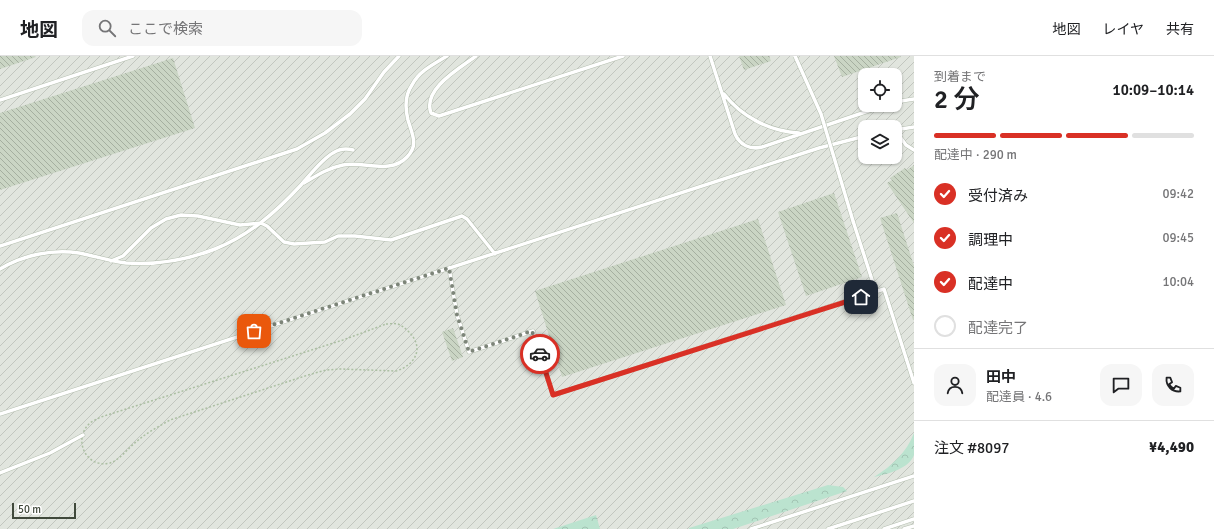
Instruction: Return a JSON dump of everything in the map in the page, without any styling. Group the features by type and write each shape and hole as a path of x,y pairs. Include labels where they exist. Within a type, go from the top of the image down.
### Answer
{"lane":[{"path":"0,100 133,56"},
{"path":"0,246 297,148 325,133 350,114 368,95 384,72 399,56"},
{"path":"300,186 328,169 342,165 355,164 383,167 392,166 401,162 407,157 412,150 414,140 407,114 406,100 409,89 423,72 447,56"},
{"path":"476,56 448,77 434,91 429,102 431,113 439,116 623,56"},
{"path":"710,56 737,137 744,145 751,148 758,148 865,112"},
{"path":"795,56 821,114 876,292"},
{"path":"722,91 734,106 757,122 783,131 802,133"},
{"path":"902,101 914,99"},
{"path":"902,129 914,127"},
{"path":"0,414 819,148 858,138"},
{"path":"902,140 906,145 914,150"},
{"path":"0,269 24,258 51,253 79,253 110,261 154,263 188,258 208,252 227,244 261,223 277,210 332,153 344,149 353,150"},
{"path":"110,261 123,256 151,228 166,219 181,215 198,216 240,225 261,223 267,226 284,242 294,244 325,242 338,236 355,236 391,240 462,216 467,219 495,254"},
{"path":"449,268 457,315 469,352 532,331 553,395 884,289 914,383"},
{"path":"0,473 50,453 83,435"},
{"path":"751,529 914,476"},
{"path":"828,529 914,501"},
{"path":"884,529 914,519"},
{"path":"904,529 914,526"}],"path":[{"path":"386,324 396,324 404,327 411,334 417,344 417,354 410,364 404,369 396,371 353,368 334,369 308,375 170,420 136,441 112,462 102,465 93,461 86,455 82,445 83,435 90,424 101,417 343,340 386,324"}],"shaded area":[{"path":"0,56 914,56 914,529 0,529"}],"green space":[{"path":"914,433 914,455 911,460 897,470 874,477 887,468 903,453"},
{"path":"828,485 843,487 847,491 733,529 689,529 689,528"},
{"path":"596,515 600,529 553,529"}],"building":[{"path":"0,56 35,56 36,57 0,69"},
{"path":"739,56 769,56 771,61 744,70"},
{"path":"834,56 901,57 869,68 858,68 858,72 842,77"},
{"path":"173,58 195,128 0,190 0,113"},
{"path":"914,165 914,223 887,183 892,180 890,178 905,168 907,170"},
{"path":"834,193 862,277 806,296 778,212"},
{"path":"897,213 914,266 914,320 880,218"},
{"path":"758,219 786,305 562,377 535,291"},
{"path":"453,328 463,357 452,361 442,332"}],"way so far":[{"path":"254,331 449,268 457,315 469,352 532,331 540,354"}],"route":[{"path":"540,354 553,395 861,297"}]}
